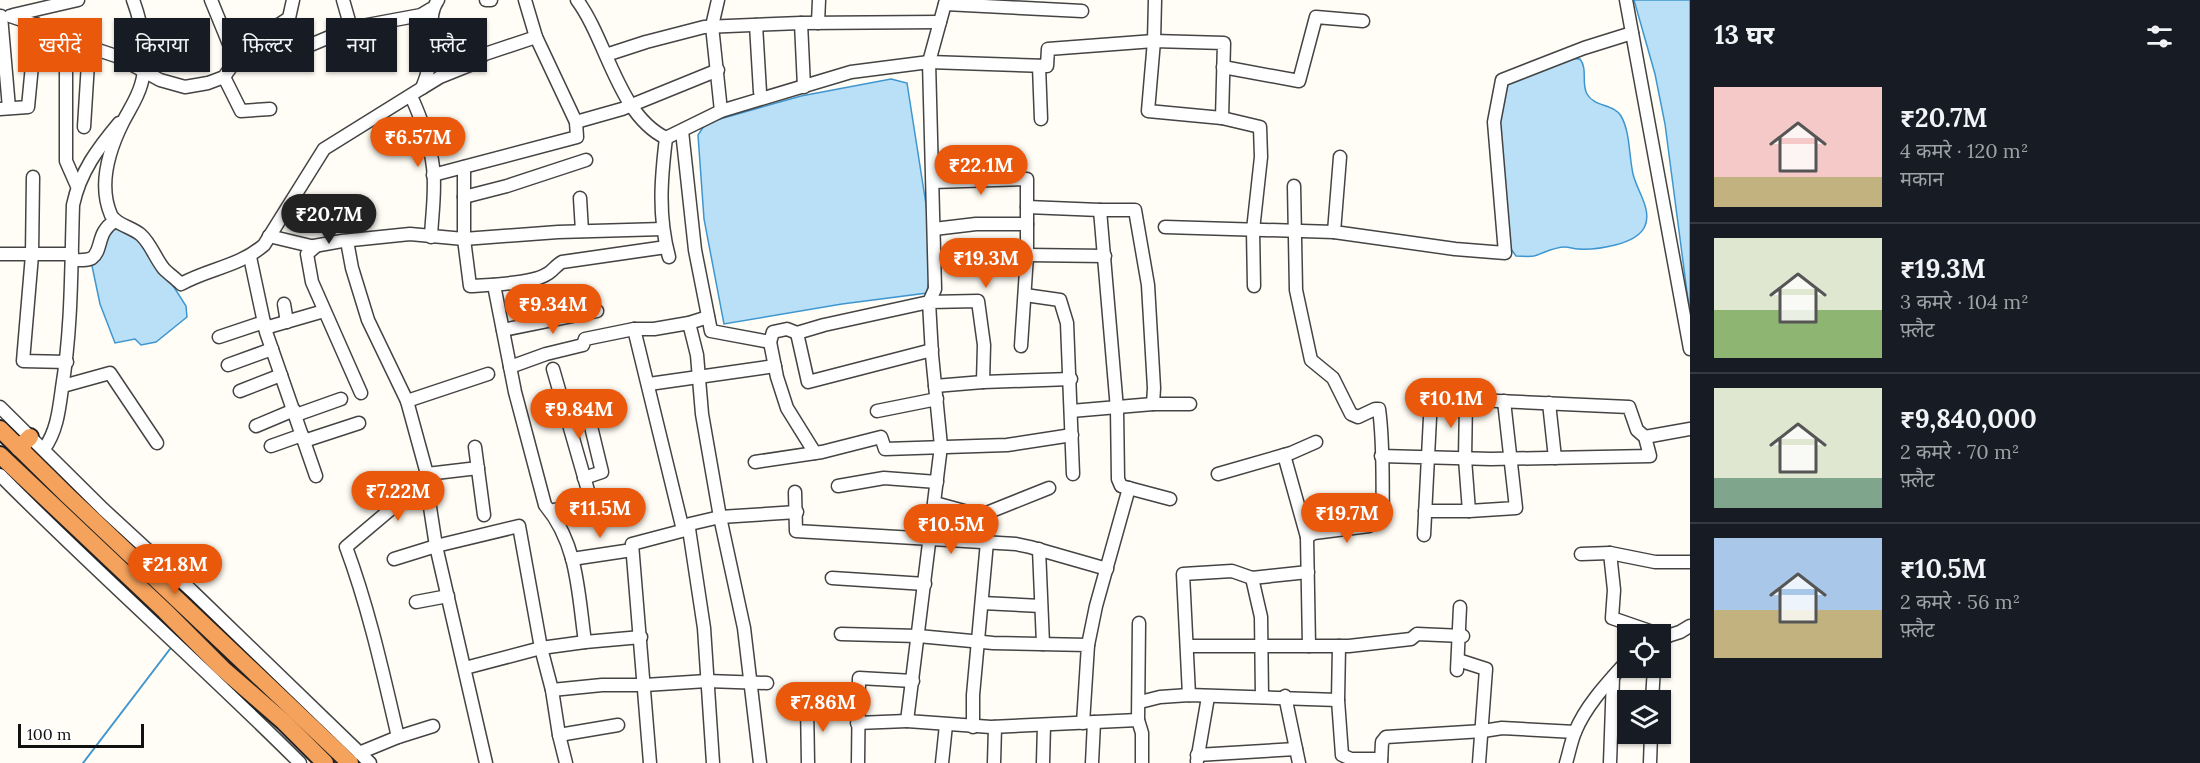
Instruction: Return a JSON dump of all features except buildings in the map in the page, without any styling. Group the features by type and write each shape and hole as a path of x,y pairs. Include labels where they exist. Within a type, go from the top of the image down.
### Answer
{"highway":[{"path":"0,429 24,443 264,684 354,758"},
{"path":"0,455 20,485 165,611 223,669 284,722 325,763"}],"street":[{"path":"31,72 28,107 5,109 4,16 78,0"},
{"path":"133,0 140,18"},
{"path":"211,0 222,27"},
{"path":"288,18 293,0"},
{"path":"343,0 348,18"},
{"path":"486,0 491,0"},
{"path":"433,175 577,137 576,122 536,37 525,0"},
{"path":"577,0 632,105 654,132 666,138"},
{"path":"718,0 712,26 721,111"},
{"path":"818,23 819,0"},
{"path":"1155,0 1148,111 1222,118 1260,127 1261,157 1253,230 1254,286"},
{"path":"1626,0 1690,349"},
{"path":"907,721 941,446 929,302 936,289 929,62 946,2 1082,11"},
{"path":"397,19 420,15 435,4"},
{"path":"422,88 428,73 435,4"},
{"path":"1223,67 1299,81 1316,17 1363,21"},
{"path":"606,55 690,29 712,26 940,22"},
{"path":"801,23 804,87"},
{"path":"756,25 760,92"},
{"path":"1165,226 1334,232 1455,249 1505,253 1494,122 1502,80 1584,48 1632,33"},
{"path":"143,72 142,83 111,149 106,166 106,192 115,221 142,236 165,270 181,284 250,257 264,245 324,149 440,77 470,65 485,54 536,37"},
{"path":"666,138 721,111 850,72 929,62 1047,66 1048,49 1154,41 1224,44 1222,118"},
{"path":"1039,66 1041,119"},
{"path":"576,122 632,105 718,70"},
{"path":"66,72 66,161 77,186"},
{"path":"84,127 87,72"},
{"path":"146,72 160,80 185,87 208,83 224,76 227,72"},
{"path":"224,76 241,111 270,110"},
{"path":"411,96 421,117 433,167 434,201 431,237"},
{"path":"44,449 51,439 58,418 67,362 73,205 77,186 94,153 132,105"},
{"path":"682,131 695,249 711,332 770,342"},
{"path":"464,167 464,239 470,286 494,285 541,277 562,262 668,252 663,229 660,189 666,138"},
{"path":"1334,232 1340,158"},
{"path":"464,197 507,186 586,160"},
{"path":"33,177 32,255 23,362 67,362"},
{"path":"933,182 1027,179 1027,255 1021,346"},
{"path":"1294,186 1296,290 1311,360 1333,378 1351,414 1358,417 1379,409 1383,436 1381,456 1383,518 1369,526 1314,533 1307,537"},
{"path":"580,198 582,231"},
{"path":"1027,207 1135,210 1148,285 1153,404"},
{"path":"1100,210 1117,409 1118,479 1121,486 1170,499"},
{"path":"0,254 90,260 94,256 106,226 115,221"},
{"path":"934,229 976,224 1027,224"},
{"path":"269,236 314,246 410,234 464,239 582,231 663,229"},
{"path":"347,241 352,268 368,320 407,401 426,475 436,546 486,763"},
{"path":"314,246 307,254 312,282 361,393"},
{"path":"1027,255 1105,256"},
{"path":"250,257 272,349 316,476"},
{"path":"494,285 510,367 545,505 556,518 569,543 585,642"},
{"path":"1024,295 1060,300 1067,323 1071,378 1073,474"},
{"path":"814,453 787,408 770,342 773,332 787,329 797,333 929,302 978,301 984,345 983,382"},
{"path":"284,304 286,322"},
{"path":"219,337 324,311"},
{"path":"503,330 597,311"},
{"path":"510,367 584,345 585,339 634,329 654,329 690,323 708,317"},
{"path":"690,323 697,355 702,414 720,518 744,628 760,763"},
{"path":"634,329 686,529 704,628 713,763"},
{"path":"797,333 808,382 932,350"},
{"path":"228,365 272,349"},
{"path":"649,384 775,366"},
{"path":"550,511 591,501 553,369"},
{"path":"63,386 110,374 158,443"},
{"path":"407,401 488,374"},
{"path":"240,391 281,375"},
{"path":"935,386 1071,378"},
{"path":"1381,456 1428,458 1465,459 1650,456 1645,437 1637,430 1629,407 1431,398 1428,458 1425,511 1424,535"},
{"path":"256,426 341,399"},
{"path":"877,411 937,399"},
{"path":"1466,400 1465,459 1469,511"},
{"path":"1425,511 1516,508 1504,402"},
{"path":"1549,403 1555,458"},
{"path":"1071,411 1117,409 1153,404 1190,404"},
{"path":"0,407 24,443 44,449 103,509 192,591 354,758 370,763"},
{"path":"584,478 602,472 587,410"},
{"path":"271,446 359,423"},
{"path":"1645,437 1690,429"},
{"path":"755,462 814,453 881,436 885,449 1006,445 1072,435"},
{"path":"1218,474 1284,455 1316,442"},
{"path":"475,447 484,515"},
{"path":"1284,455 1307,537 1309,646"},
{"path":"398,737 373,632 357,576 346,548 417,487 426,475 478,468"},
{"path":"0,475 20,485 203,670 230,693 300,763"},
{"path":"837,486 884,478 937,482"},
{"path":"934,503 975,514 984,514 1049,488"},
{"path":"1092,763 1088,722 1088,645 1096,606 1129,488"},
{"path":"795,492 796,531 1016,544 1107,569"},
{"path":"650,763 632,544 686,529 690,524 720,518 796,512"},
{"path":"394,559 436,546 519,526 541,648 552,690 566,763"},
{"path":"973,727 973,695 987,542"},
{"path":"1039,549 1043,644"},
{"path":"572,558 632,550"},
{"path":"1610,553 1614,590 1612,618 1628,624"},
{"path":"1581,554 1610,553 1655,562 1690,562"},
{"path":"1189,695 1183,574 1232,571 1252,578 1308,572"},
{"path":"832,578 925,584"},
{"path":"1252,578 1261,617 1262,697"},
{"path":"416,602 448,596"},
{"path":"982,603 1041,606"},
{"path":"1460,607 1461,636 1458,665 1486,669 1479,763"},
{"path":"1139,623 1140,702 1138,720 1142,734 1142,763"},
{"path":"1671,635 1690,626"},
{"path":"841,634 1088,645"},
{"path":"1187,645 1339,646 1411,639 1417,634 1461,636"},
{"path":"465,668 541,648 641,637"},
{"path":"1339,646 1338,700 1342,755 1351,759 1381,761 1382,742 1386,736 1502,728 1575,732"},
{"path":"1566,763 1575,732 1617,672"},
{"path":"1610,763 1613,677"},
{"path":"858,763 859,678 913,681"},
{"path":"552,690 602,685 707,681 767,683"},
{"path":"1140,702 1189,695 1208,697 1285,696 1338,700"},
{"path":"1285,696 1299,763"},
{"path":"1208,697 1197,759 1296,749"},
{"path":"807,703 808,763"},
{"path":"857,723 907,721 995,727 1138,720"},
{"path":"559,735 618,725"},
{"path":"942,763 946,725"},
{"path":"1043,763 1044,725"},
{"path":"354,758 398,737 433,726"},
{"path":"994,763 995,727"},
{"path":"1650,763 1651,744"}],"water":[{"path":"1634,0 1690,0 1690,315 1665,124 1655,74"},
{"path":"1563,58 1580,59 1584,67 1587,94 1594,101 1614,109 1621,116 1628,136 1633,174 1647,213 1647,220 1641,232 1634,238 1615,245 1586,249 1561,247 1534,256 1516,256 1503,238 1497,109 1508,81"},
{"path":"891,79 907,83 933,249 927,293 842,304 724,324 704,219 698,135 706,123 801,96"},
{"path":"115,227 132,232 151,251 186,306 187,317 156,342 141,345 135,339 115,343 100,304 92,266"}],"waterway":[{"path":"83,763 170,649"}]}
